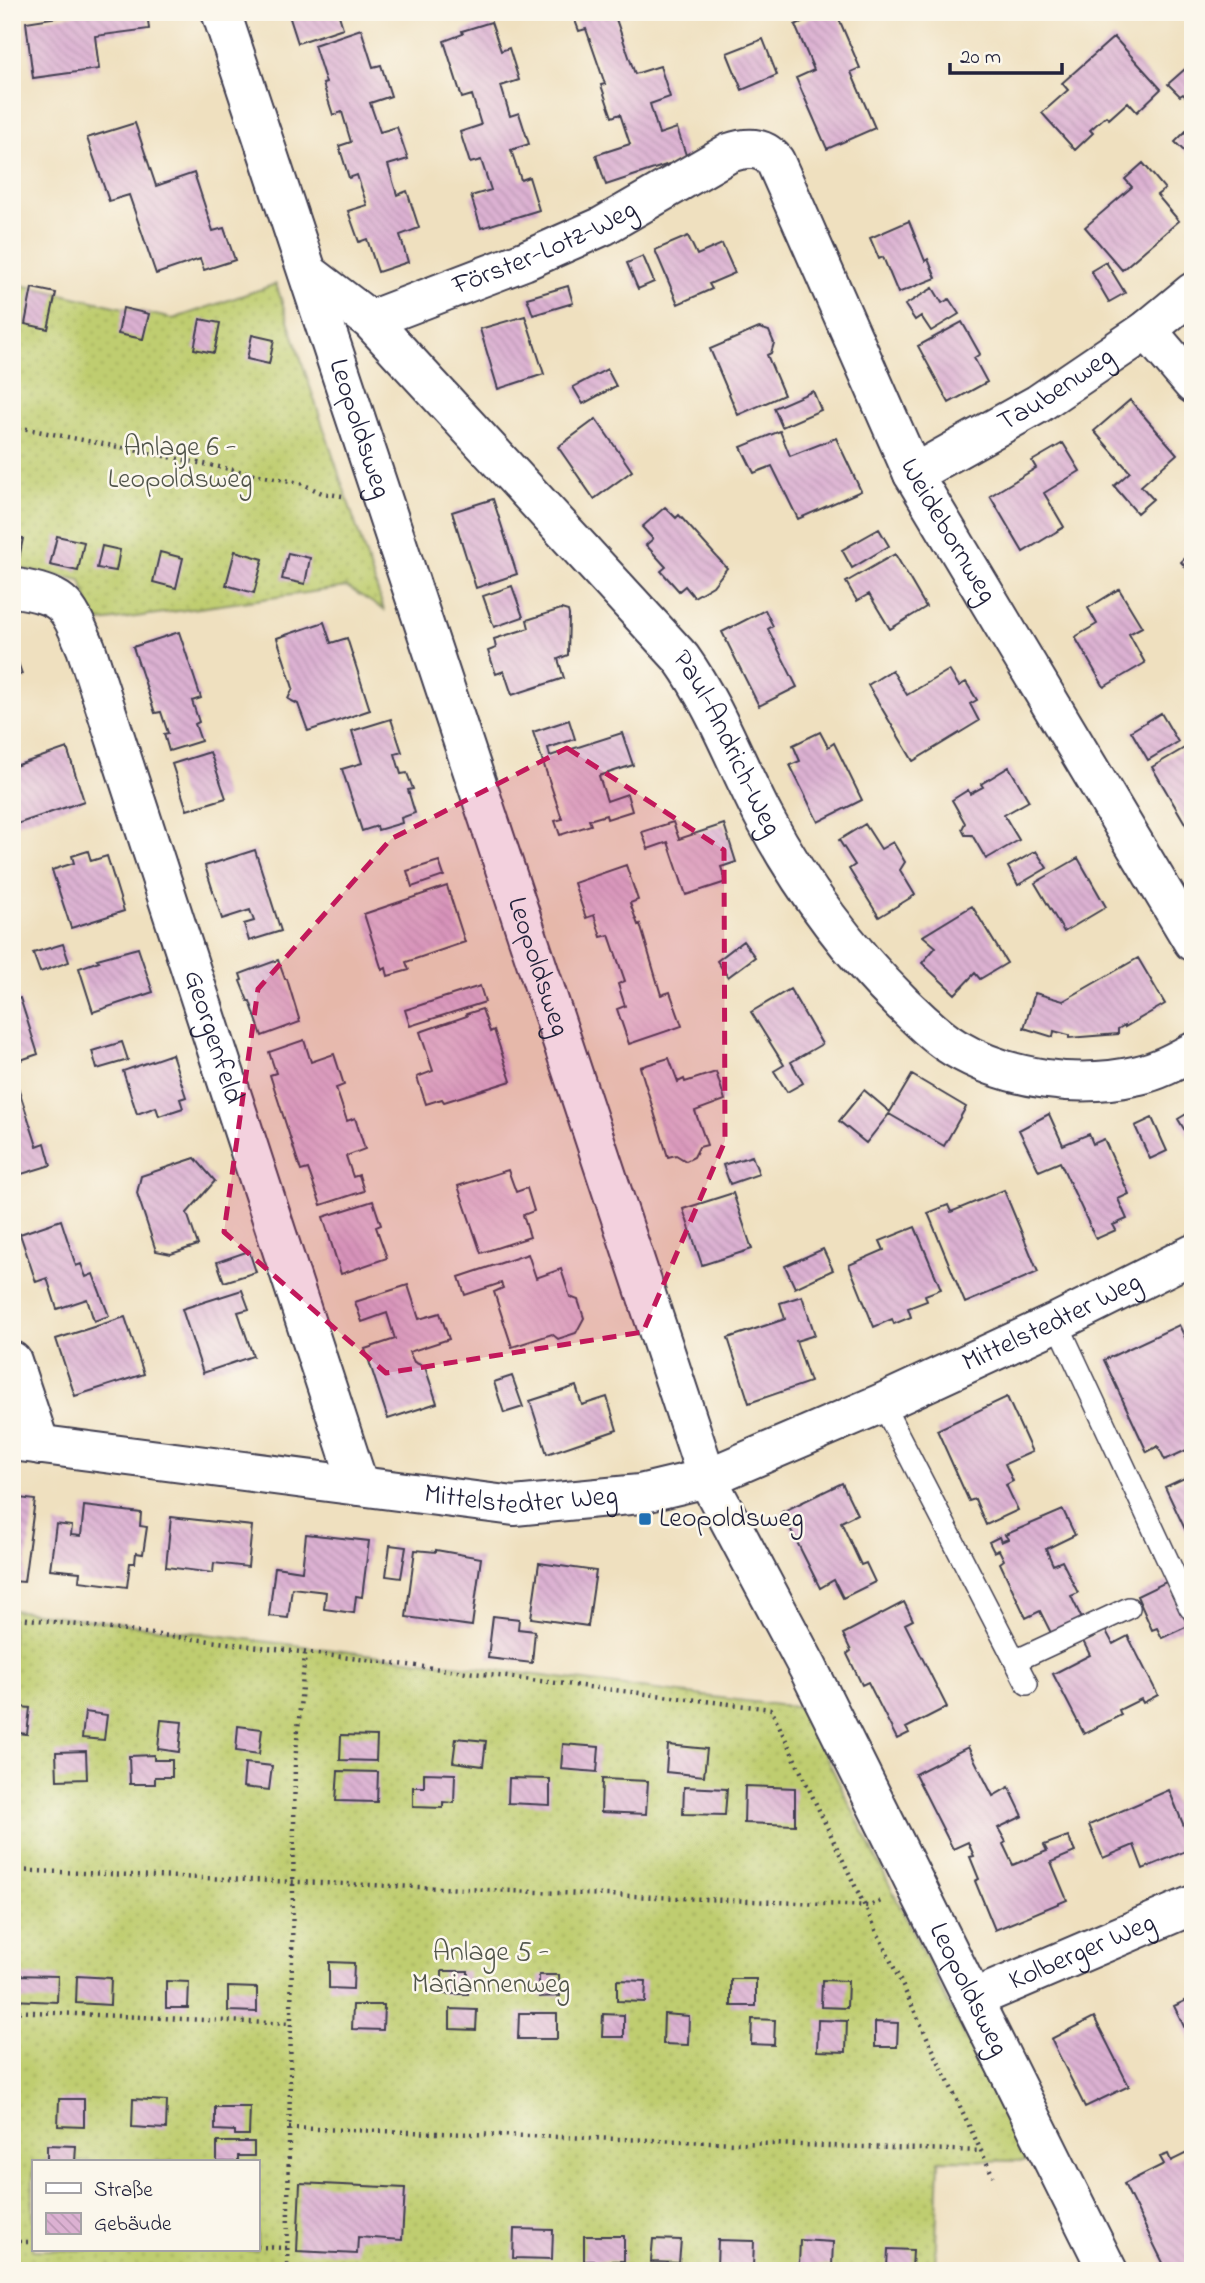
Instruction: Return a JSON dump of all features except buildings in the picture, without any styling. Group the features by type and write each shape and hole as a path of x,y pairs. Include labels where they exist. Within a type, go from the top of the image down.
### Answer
{"street":[{"name":"Leopoldsweg","path":"221,12 707,1478 808,1668 1108,2271"},
{"name":"Weidebornweg","path":"713,161 736,150 750,149 766,151 775,161 913,474 1193,942"},
{"name":"Förster-Lotz-Weg","path":"370,320 524,261 603,226 713,161"},
{"name":"Paul-Andrich-Weg","path":"308,273 370,320 681,658 697,680 764,816 799,878 849,947 925,1025 954,1047 983,1062 1018,1073 1066,1081 1114,1080 1142,1075 1193,1052"},
{"name":"Taubenweg","path":"913,474 1038,404 1147,330 1193,292"},
{"path":"1147,330 1193,384"},
{"name":"Georgenfeld","path":"12,587 53,596 71,612 86,648 359,1486"},
{"name":"Mittelstedter Weg","path":"26,1443 514,1506 640,1494 707,1478 882,1403 1057,1322 1193,1254"},
{"path":"12,1361 26,1443"},
{"name":"Kolberger Weg","path":"974,1999 1193,1905"}],"lane":[{"path":"1057,1322 1186,1581 1190,1608"},
{"path":"882,1403 1027,1684"},
{"path":"1015,1661 1129,1608"}],"path":[{"path":"12,426 300,483 322,494 382,495"},
{"path":"12,1617 771,1709 993,2176"},
{"path":"287,2271 295,1762 305,1654"},
{"path":"12,1871 870,1906 916,1886"},
{"path":"12,2011 291,2024"},
{"path":"289,2128 982,2151"},
{"path":"12,2242 32,2242"},
{"path":"259,2247 287,2248"}],"highlighted area":[{"path":"567,748 724,850 725,1141 643,1332 386,1373 224,1232 258,989 391,839"}],"green space":[{"name":"Anlage 6 - Leopoldsweg","path":"12,283 173,319 276,284 384,610 347,587 94,623 81,580 12,567"},
{"name":"Anlage 5 - Mariannenweg","path":"12,1610 802,1708 1026,2161 939,2160 935,2271 609,2271 298,2259 298,2271 12,2271"},
{"path":"298,2259 609,2271 298,2271"}],"place":[{"name":"Leopoldsweg","path":"645,1519"}]}
